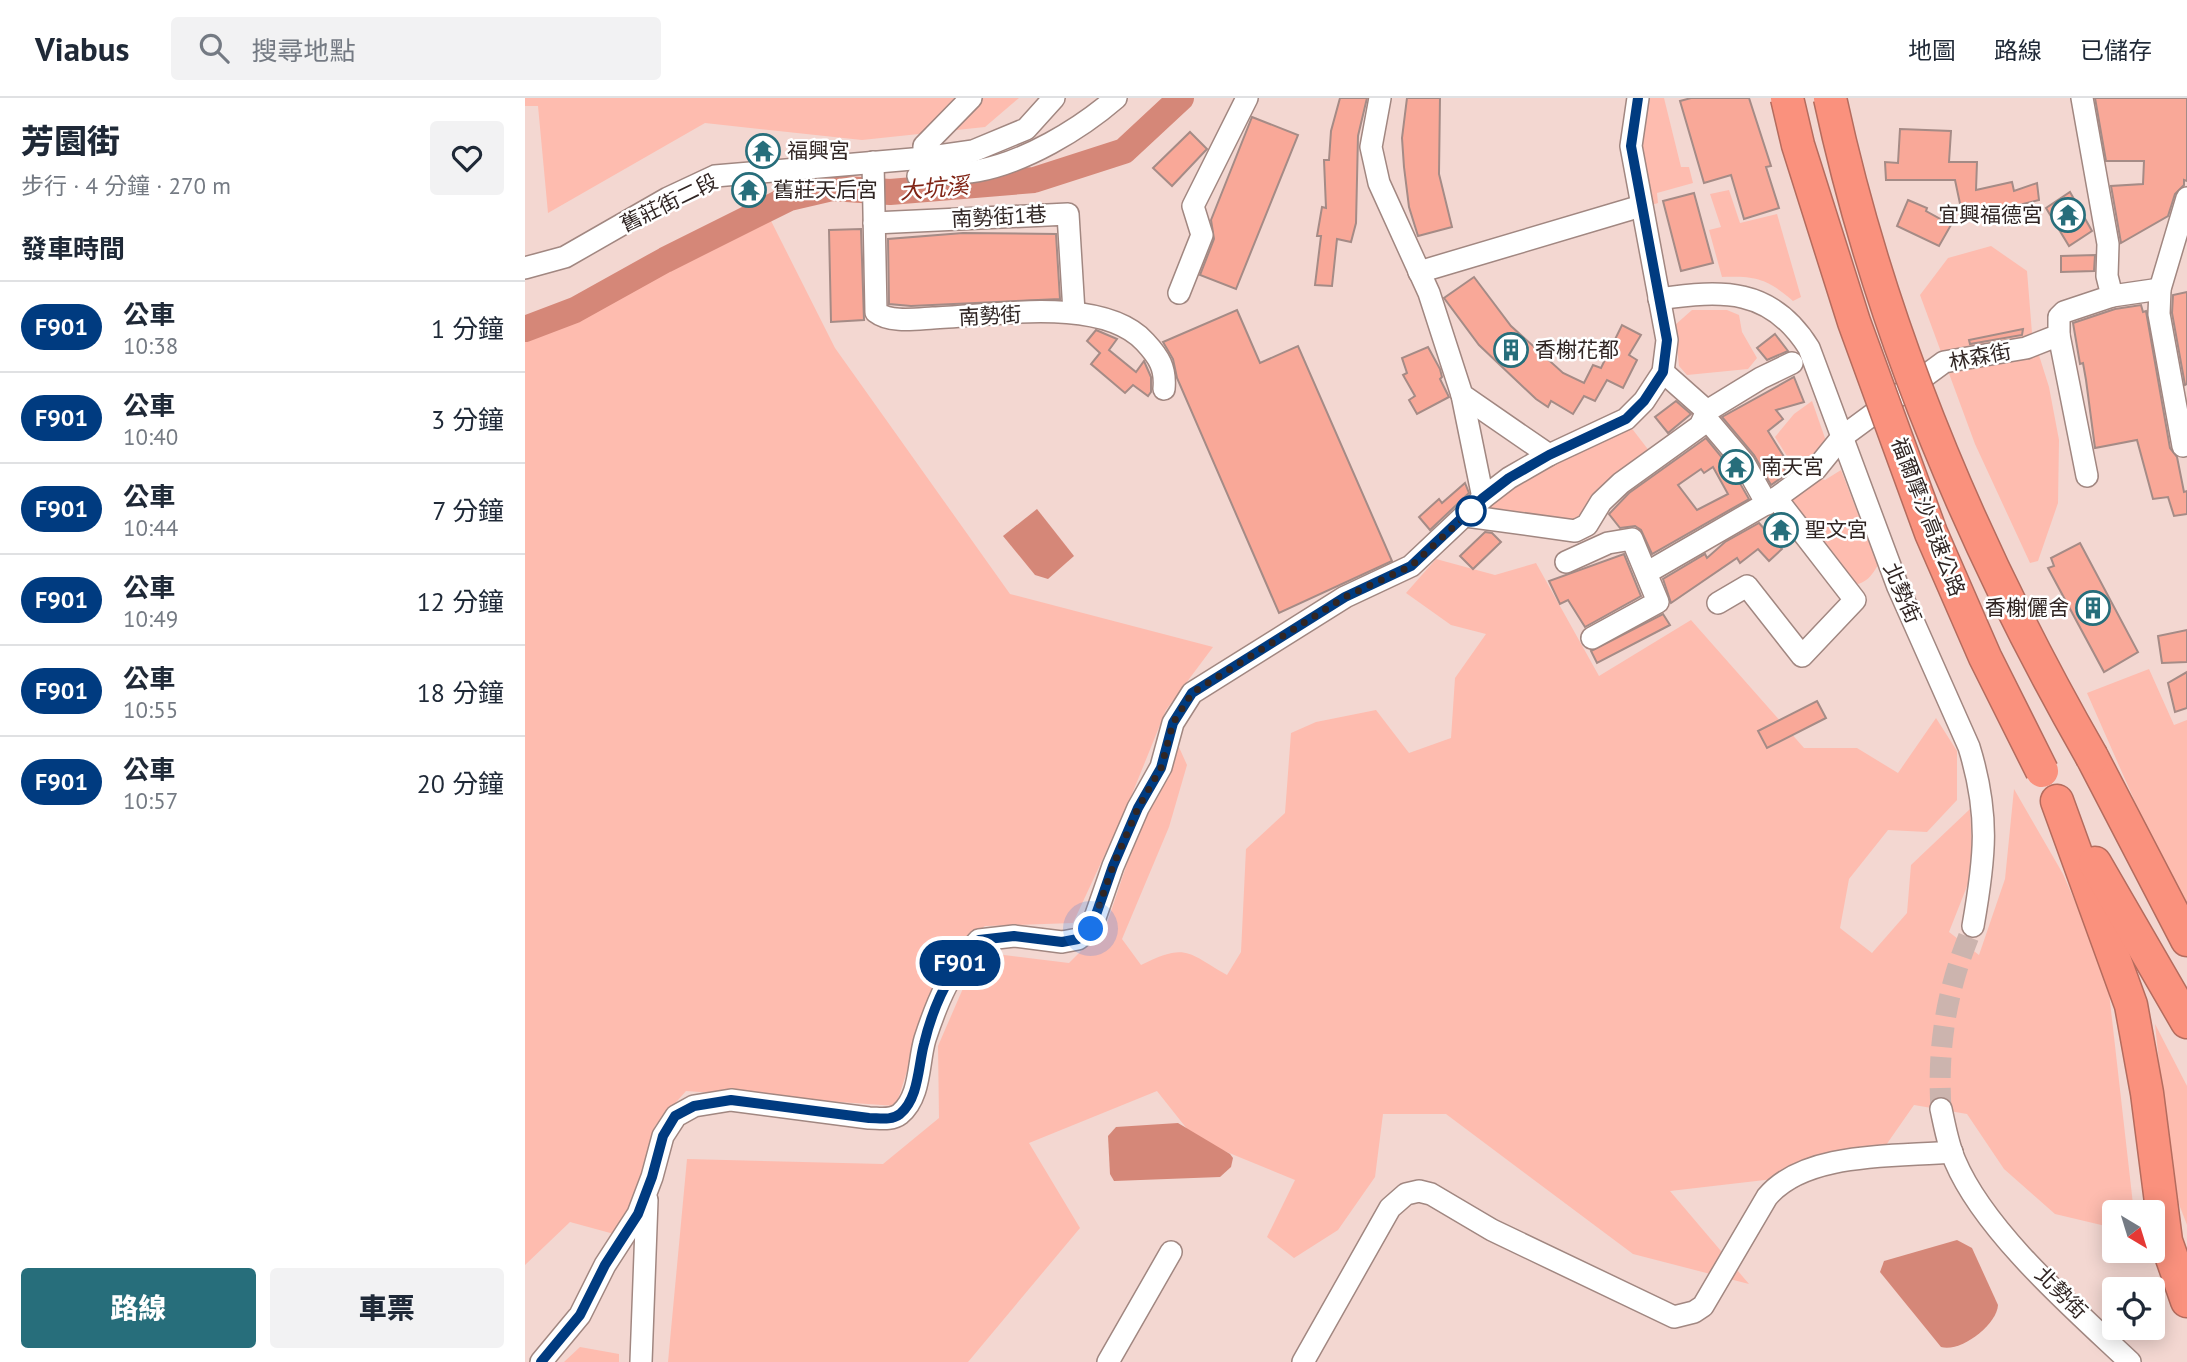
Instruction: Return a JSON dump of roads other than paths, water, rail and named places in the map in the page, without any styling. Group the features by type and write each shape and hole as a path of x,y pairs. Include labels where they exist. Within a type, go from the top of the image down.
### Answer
{"highway":[{"name":"福爾摩沙高速公路","path":"1787,98 1798,145 1854,323 1931,533 1985,657 2057,801 2187,1022"},
{"name":"福爾摩沙高速公路","path":"1830,98 1842,154 1868,242 1929,427 2033,655 2092,757 2187,940"},
{"path":"2057,801 2131,1005 2147,1093 2166,1241 2187,1301"}],"street":[{"path":"971,98 924,146 921,167 976,171 1020,156 1076,128 1116,98"},
{"name":"舊莊街二段","path":"525,268 565,257 669,198 715,176 921,167 973,151 1026,129 1054,98"},
{"path":"1179,293 1202,235 1193,206 1247,98"},
{"path":"1380,98 1371,147 1379,183 1429,293 1462,395 1483,498"},
{"path":"541,1362 568,1333 591,1298 605,1265 638,1214 663,1136 675,1116 694,1106 731,1100 869,1118 889,1119 900,1114 913,1097 924,1042 940,996 979,940 1014,936 1062,942 1078,939 1091,929 1113,866 1138,808 1161,768 1173,723 1192,693 1345,597 1411,566 1483,498 1549,455 1626,419 1644,401 1663,372 1667,340 1631,146 1637,98"},
{"path":"2082,98 2102,204 2112,296"},
{"path":"873,169 874,217"},
{"path":"2183,446 2159,314 2160,289 2184,227 2187,198"},
{"path":"1419,272 1641,206"},
{"name":"南勢街1巷","path":"874,217 1068,214 1074,312"},
{"name":"南勢街","path":"874,217 876,312 883,317 1074,312 1135,331 1161,362 1165,371 1164,388"},
{"path":"2087,476 2059,335 2059,317 2064,312 2112,296 2160,289"},
{"name":"北勢街","path":"1659,299 1707,292 1730,292 1778,313 1797,329 1809,348 1898,587 1969,747 1977,771 1983,794 1985,848 1973,926"},
{"name":"林森街","path":"1648,572 1771,501 1816,469 1842,437 1944,362 2026,348 2059,335"},
{"path":"1466,516 1575,531 1587,525 1601,502 1621,483 1700,426 1706,414 1761,378 1793,363"},
{"path":"1663,372 1706,414 1771,501 1855,600 1802,656 1747,586 1718,603"},
{"path":"1462,395 1549,455"},
{"path":"1566,562 1608,543 1632,539 1648,572 1658,602 1592,638"},
{"path":"1303,1362 1389,1208 1406,1194 1419,1191 1431,1194 1492,1230 1674,1317 1694,1312 1703,1306 1767,1196 1777,1185 1793,1175 1838,1162 1952,1152 1941,1110"},
{"name":"北勢街","path":"1952,1152 1979,1202 2021,1254 2130,1362"},
{"path":"641,1362 648,1188"},
{"path":"1108,1362 1171,1252"}],"waterway":[{"name":"大坑溪","path":"525,329 575,310 665,260 789,198 832,188 890,192 1034,180 1124,151 1181,98"}],"tunnel":[{"path":"1941,1109 1941,1062 1946,1016 1956,971 1973,926"}],"place":[{"name":"福興宮","path":"763,151"},
{"name":"舊莊天后宮","path":"749,190"},
{"name":"宜興福德宮","path":"2068,215"},
{"name":"香榭花都","path":"1511,350"},
{"name":"南天宮","path":"1736,467"},
{"name":"聖文宮","path":"1781,530"},
{"name":"香榭儷舍","path":"2093,608"}]}
